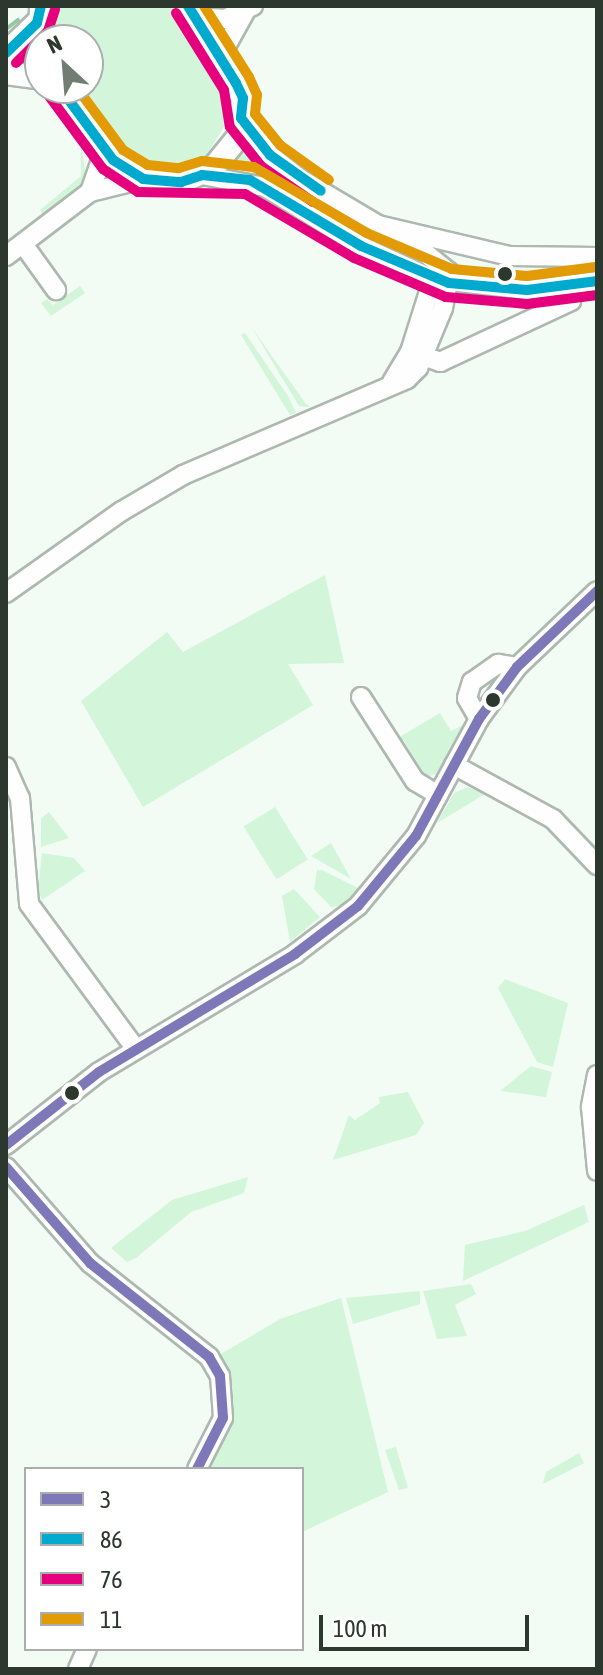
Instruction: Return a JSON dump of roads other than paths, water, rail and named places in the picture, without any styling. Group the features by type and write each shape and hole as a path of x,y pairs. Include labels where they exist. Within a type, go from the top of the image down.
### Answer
{"main road":[{"path":"73,104 105,149 143,179 181,182 202,175 228,155 241,118 243,98 221,55 192,11"},
{"path":"6,53 39,15"}],"street":[{"path":"192,11 225,19 250,8"},
{"path":"221,55 250,8"},
{"path":"241,118 270,155 299,178 378,225 390,237 418,247 442,277"},
{"path":"90,192 105,149"},
{"path":"202,175 265,187 361,246 442,277 527,290 597,281"},
{"path":"6,256 90,192 143,179"},
{"path":"378,225 509,256 597,257"},
{"path":"23,244 56,290"},
{"path":"6,593 122,511 183,475 392,382 417,354 442,277 471,248"},
{"path":"417,354 440,362 571,301"},
{"path":"6,1145 135,1048 295,954 340,922 400,859 479,719 517,667 597,591"},
{"path":"479,719 467,698 472,682 498,664 517,667"},
{"path":"361,697 415,781 438,795"},
{"path":"454,765 553,819 597,865"},
{"path":"6,767 20,798 25,883 39,921 135,1048"},
{"path":"6,889 25,883"},
{"path":"597,1075 591,1107 597,1171"},
{"path":"6,1167 90,1263 209,1357 220,1376 223,1418 198,1467"}],"waterway":[{"path":"6,29 18,20"}]}
